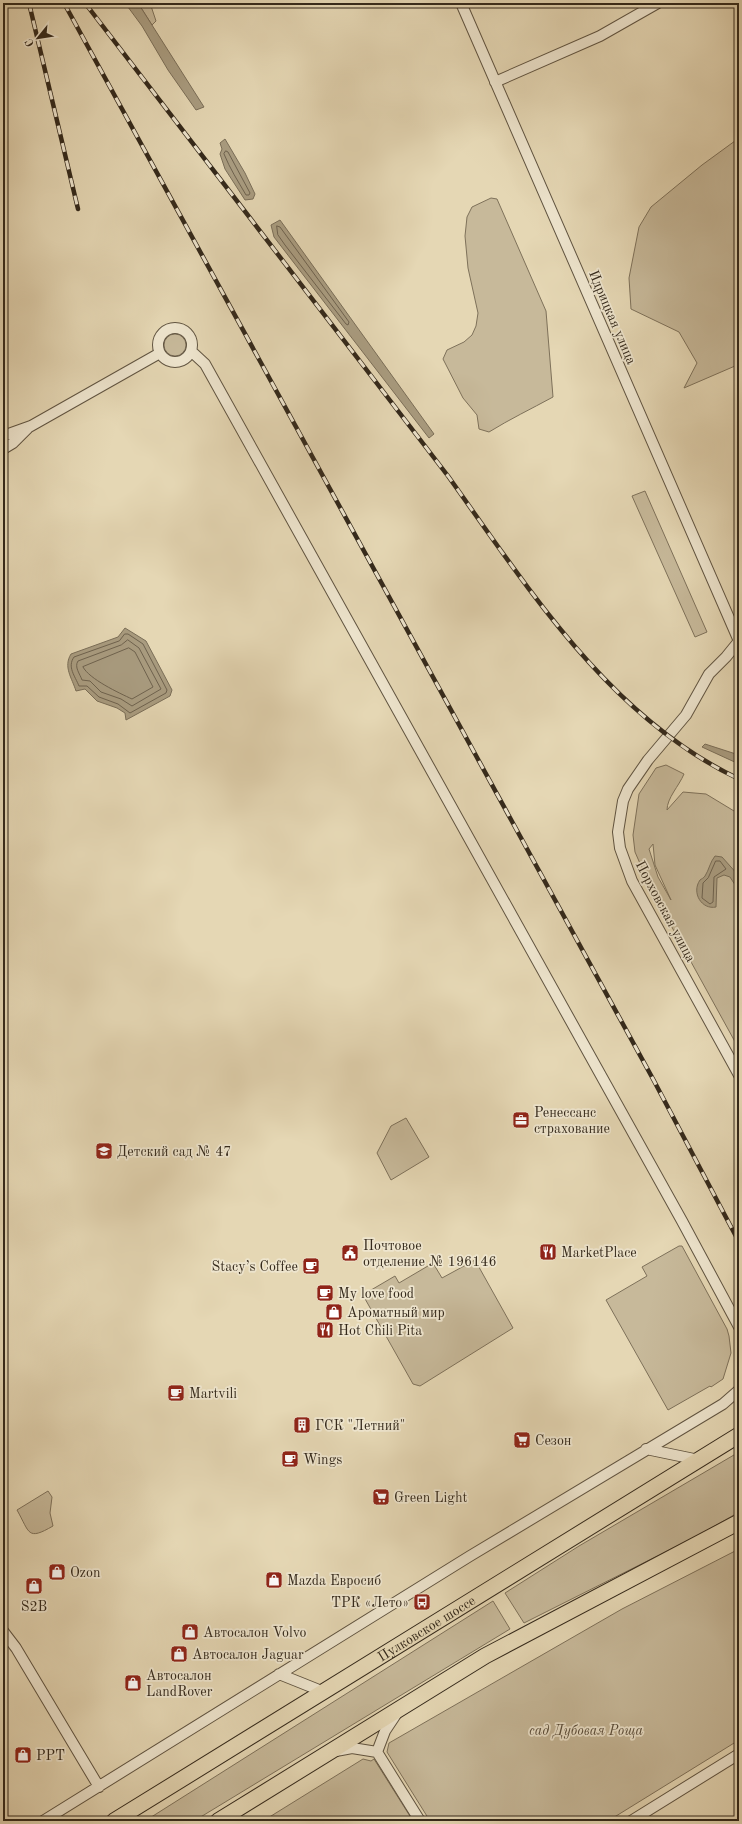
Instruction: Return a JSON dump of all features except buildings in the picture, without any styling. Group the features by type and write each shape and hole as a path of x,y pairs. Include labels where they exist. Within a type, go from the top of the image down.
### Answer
{"main road":[{"name":"Пулковское шоссе","path":"114,1821 739,1435"},
{"path":"218,1821 518,1637 689,1550 739,1522"}],"street":[{"name":"Идрицкая улица","path":"461,3 739,641"},
{"path":"495,82 600,36 658,3"},
{"path":"174,328 188,333 192,341 192,351 186,359 176,362 167,360 160,352 158,343 162,334 174,328"},
{"path":"192,351 205,364 682,1221 739,1327"},
{"path":"3,436 31,426 160,352"},
{"path":"3,449 13,443 31,426"},
{"name":"Порховская улица","path":"739,641 709,674 686,715 638,772 623,802 618,832 620,848 632,881 739,1075"},
{"path":"43,1821 279,1674 646,1449 723,1404 739,1390"},
{"path":"646,1449 699,1460"},
{"path":"3,1631 16,1648 98,1787"},
{"path":"279,1674 324,1692"},
{"path":"377,1752 385,1731 400,1709"},
{"path":"330,1752 352,1748 377,1752 420,1821"},
{"path":"631,1821 739,1754"}],"green space":[{"path":"138,3 150,3 156,21 152,25"},
{"path":"739,138 739,373 735,366 684,388 697,363 679,332 631,309 629,278 639,227 651,207 702,165"},
{"path":"491,198 497,199 546,311 553,397 489,432 479,429 477,415 463,398 443,359 447,350 464,342 472,335 476,326 478,313 468,268 465,236 467,217 472,207"},
{"path":"175,334 183,337 186,345 183,353 175,356 167,353 164,345 167,337"},
{"path":"645,491 707,632 695,637 632,496"},
{"path":"666,765 684,774 671,796 667,810 683,792 706,794 739,814 739,1049 652,891 635,852 633,835 639,794 656,768","holes":["653,844 655,865 671,900 658,877 649,849"]},
{"path":"406,1118 429,1157 391,1180 377,1153 391,1126"},
{"path":"679,1246 682,1246 727,1329 731,1353 723,1379 668,1410 606,1300 647,1276 642,1267"},
{"path":"475,1260 513,1328 420,1386 413,1384 364,1297 366,1293 395,1276 399,1283 433,1263 442,1278"},
{"path":"739,1452 739,1512 701,1534 524,1623 505,1593 579,1546"},
{"path":"48,1491 52,1497 50,1513 53,1526 45,1531 34,1534 27,1529 17,1510"},
{"name":"сад Дубовая Роща","path":"739,1549 739,1740 608,1821 430,1821 387,1752 389,1743 622,1609"},
{"path":"493,1601 510,1629 194,1821 145,1821"},
{"path":"363,1759 371,1761 374,1759 413,1821 263,1821"}],"water":[{"path":"125,3 138,3 204,107 196,110 168,70 142,26"},
{"path":"225,139 245,173 255,194 253,199 245,200 225,169 220,154 222,149 220,143"},
{"path":"280,220 434,434 429,438 274,237 271,225"},
{"path":"125,628 146,641 172,690 170,696 126,720 125,713 117,708 97,701 85,689 76,691 68,668 71,654 118,637"},
{"path":"705,744 739,755 739,764 702,747"},
{"path":"715,856 722,857 739,876 739,891 730,877 724,875 717,878 716,907 711,907 706,906 699,900 697,890 700,880 705,876"}],"railway":[{"path":"29,3 78,209"},
{"path":"64,3 653,1079 739,1242"},
{"path":"85,3 448,476 509,562 575,647 611,686 650,722 693,753 739,779"}],"place":[{"name":"Ренессанс страхование","path":"521,1120"},
{"name":"Детский сад № 47","path":"104,1151"},
{"name":"MarketPlace","path":"548,1252"},
{"name":"Почтовое отделение № 196146","path":"350,1253"},
{"name":"Stacy’s Coffee","path":"311,1266"},
{"name":"My love food","path":"325,1293"},
{"name":"Ароматный мир","path":"334,1312"},
{"name":"Hot Chili Pita","path":"325,1330"},
{"name":"Martvili","path":"176,1393"},
{"name":"ГСК \"Летний\"","path":"302,1425"},
{"name":"Сезон","path":"522,1440"},
{"name":"Wings","path":"290,1459"},
{"name":"Green Light","path":"381,1497"},
{"name":"Ozon","path":"57,1572"},
{"name":"Mazda Евросиб","path":"274,1580"},
{"name":"S2B","path":"34,1586"},
{"name":"ТРК «Лето»","path":"422,1602"},
{"name":"Автосалон Volvo","path":"190,1632"},
{"name":"Автосалон Jaguar","path":"179,1654"},
{"name":"Автосалон LandRover","path":"133,1683"},
{"name":"РРТ","path":"23,1755"}]}
